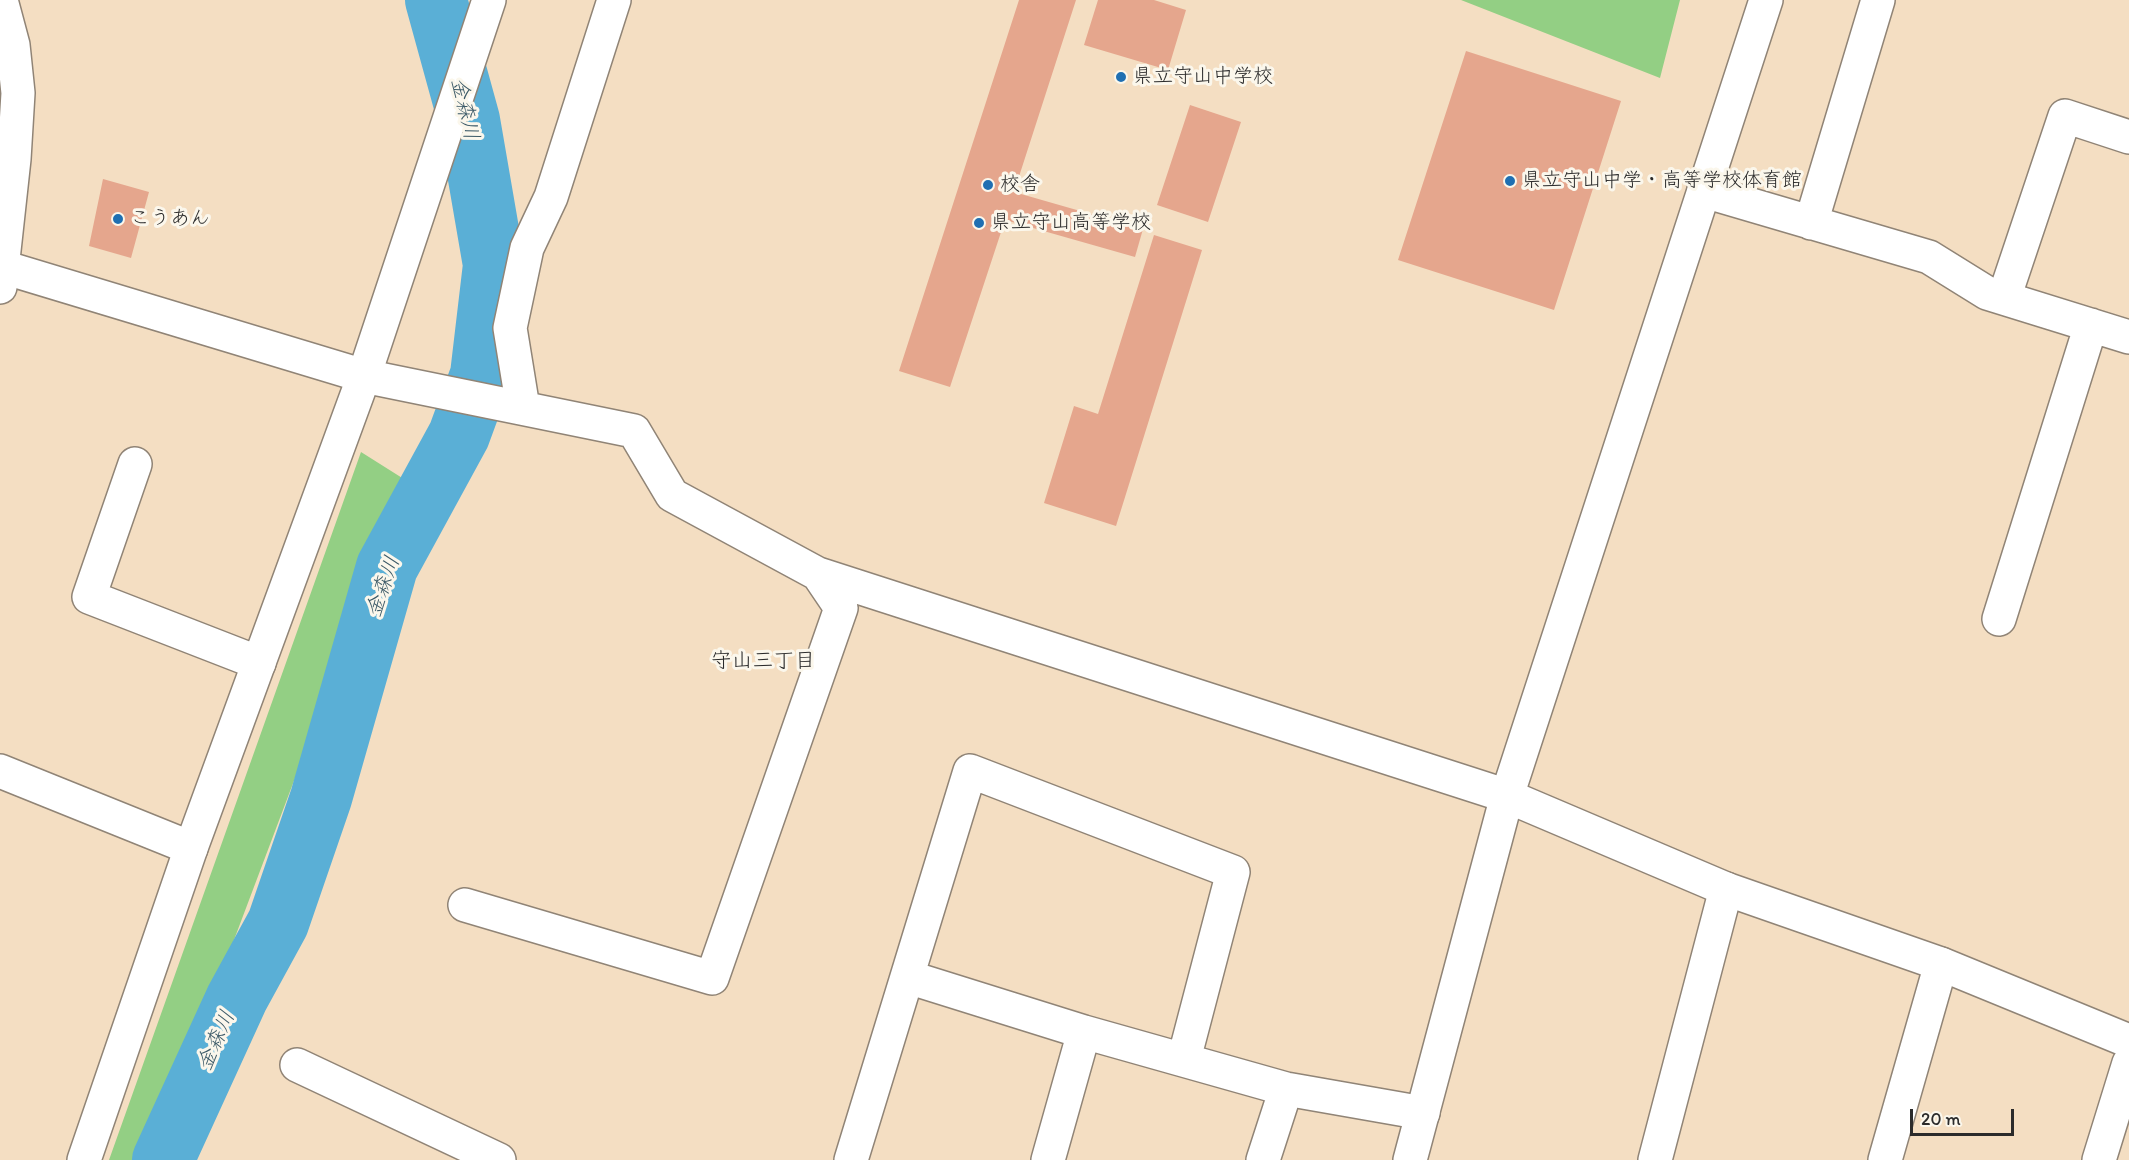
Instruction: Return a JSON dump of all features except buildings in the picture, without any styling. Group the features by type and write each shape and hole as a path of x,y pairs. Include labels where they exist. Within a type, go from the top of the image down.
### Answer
{"street":[{"path":"1,0 13,45 18,93 14,159 1,277 364,376 634,431 672,495 818,574 1508,796 1726,889 1941,964 2129,1041"},
{"path":"84,1160 191,848 364,376 489,0"},
{"path":"523,408 510,328 527,248 551,197 615,0"},
{"path":"1410,1160 1508,796 1766,0"},
{"path":"1811,223 1878,0"},
{"path":"2004,298 2066,116 2129,137"},
{"path":"1704,191 1929,257 1987,293 2129,337"},
{"path":"1999,620 2091,326"},
{"path":"135,464 89,597 259,663"},
{"path":"465,904 712,978 841,608 818,574"},
{"path":"0,771 191,848"},
{"path":"851,1160 970,771 1233,872 1184,1059"},
{"path":"1655,1160 1726,889"},
{"path":"1885,1160 1941,964"},
{"path":"908,977 1084,1032 1286,1089 1423,1113"},
{"path":"1048,1160 1084,1032"},
{"path":"2099,1160 2129,1063"},
{"path":"297,1065 499,1160"},
{"path":"1263,1160 1286,1089"}],"green space":[{"path":"1461,0 1680,0 1660,78"},
{"path":"361,452 407,481 151,1160 109,1160"}],"waterway":[{"name":"金森川","path":"163,1160 237,998 278,923 321,798 387,567 459,435 481,375 494,265 469,120 436,0"}],"place":[{"name":"県立守山中学校","path":"1121,77"},
{"name":"県立守山中学・高等学校体育館","path":"1510,181"},
{"name":"校舎","path":"988,185"},
{"name":"こうあん","path":"118,219"},
{"name":"県立守山高等学校","path":"979,223"}],"district":[{"name":"守山三丁目","path":"763,662"}]}
